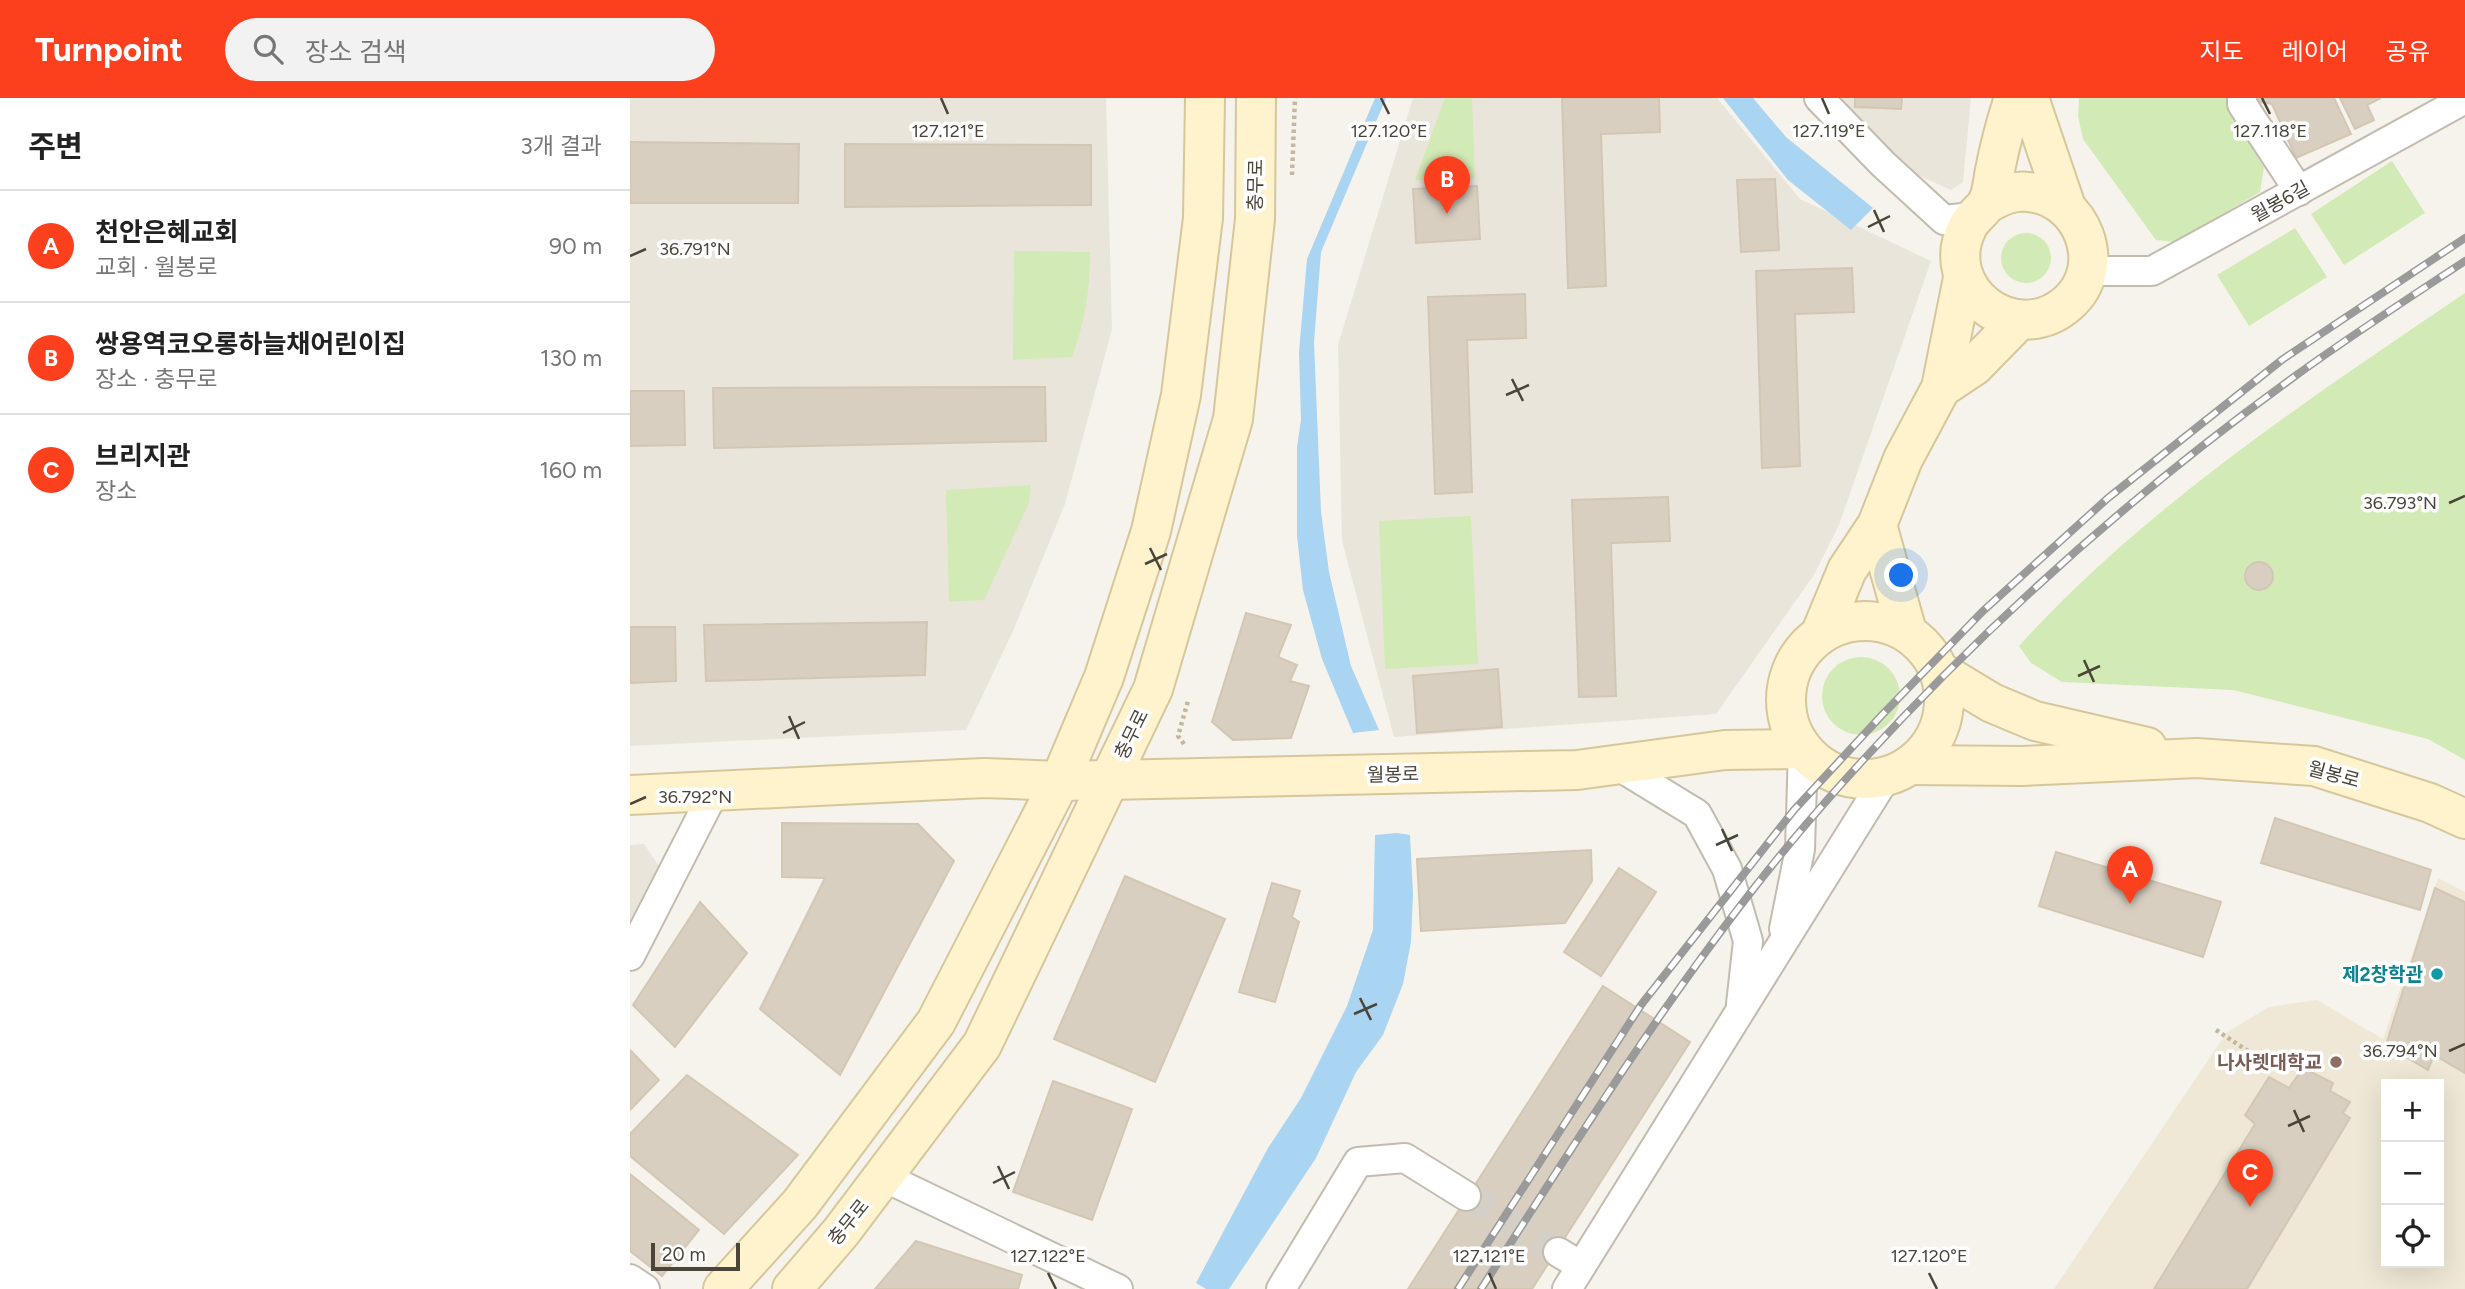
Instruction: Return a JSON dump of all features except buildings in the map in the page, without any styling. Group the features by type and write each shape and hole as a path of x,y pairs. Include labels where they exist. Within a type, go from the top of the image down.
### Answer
{"street":[{"path":"723,1289 800,1204 936,1021 1060,781 1104,677 1151,531 1181,395 1203,218 1205,98"},
{"name":"충무로","path":"792,1289 884,1177 982,1045 1153,690 1233,419 1255,219 1256,98"},
{"path":"1819,98 1883,164 1968,213"},
{"path":"1819,635 1847,570 1877,526 1903,459 1941,388 1968,213 2014,98"},
{"path":"2029,98 2066,207"},
{"path":"2242,98 2242,104 2300,191"},
{"name":"월봉6길","path":"2087,271 2152,271 2300,191 2434,105 2465,99"},
{"path":"1961,267 1973,297 1990,311 2020,320 2052,314 2070,302 2087,271 2087,243 2080,223 2066,207 2049,196 2028,191 2007,194 1968,213"},
{"path":"1941,388 1974,366 2020,320"},
{"path":"1877,526 1907,632"},
{"path":"1568,1269 1740,1016 1781,945 1898,771 1929,747 1941,723 1944,697 1940,671 1926,649 1907,632 1882,622 1857,620 1831,627 1810,642 1794,663 1786,698 1786,714 1795,739 1811,760 1834,774 1860,779 1898,771 2197,758"},
{"path":"1940,671 1992,703 2035,721 2197,758"},
{"path":"1725,750 1786,698"},
{"path":"1781,945 1800,849 1803,749"},
{"name":"월봉로","path":"1060,781 1577,771 1725,750 1803,749"},
{"name":"월봉로","path":"2197,758 2314,766 2430,803 2465,819"},
{"path":"1617,765 1697,814 1727,869 1748,941 1740,1016"},
{"path":"630,795 984,778 1060,781"},
{"path":"630,956 714,792"},
{"path":"1281,1289 1358,1162 1405,1158 1466,1196"},
{"path":"884,1177 1118,1289"},
{"path":"630,1279 645,1289"}],"path":[{"path":"1292,183 1295,98"},
{"path":"1188,748 1178,736 1189,697"},
{"path":"2216,1031 2248,1051"}],"shaded area":[{"path":"630,98 1106,98 1112,329 1065,504 1013,631 966,730 630,746"},
{"path":"1413,98 1717,98 1800,199 1931,261 1839,525 1814,575 1716,714 1394,737 1342,541 1338,345"},
{"path":"1830,98 1971,98 1963,182 1951,190 1909,171"},
{"path":"644,844 665,875 630,942 630,845"},
{"name":"나사렛대학교","path":"2438,878 2465,892 2465,1289 2054,1289 2227,1032 2269,1007 2317,1000 2383,1039"}],"green space":[{"path":"1445,98 1472,98 1475,178 1415,180"},
{"path":"2079,98 2226,98 2264,167 2260,192 2175,242 2156,240 2083,139 2078,116"},
{"path":"2392,161 2425,213 2344,265 2311,214"},
{"path":"2295,228 2327,277 2249,326 2217,275"},
{"path":"2026,233 2044,240 2051,258 2044,276 2026,283 2008,276 2001,258 2008,240"},
{"path":"1014,251 1090,252 1086,305 1072,357 1013,360"},
{"path":"2465,293 2465,760 2428,739 2233,690 2062,682 2031,663 2019,646 2068,595 2120,547 2175,501 2289,414"},
{"path":"1031,485 1029,503 984,600 949,602 946,490"},
{"path":"1471,516 1478,664 1385,669 1379,521"},
{"path":"1853,657 1869,657 1883,663 1894,674 1900,688 1900,704 1894,718 1883,729 1869,735 1853,735 1839,729 1828,718 1822,704 1822,688 1828,674 1839,663"}],"water":[{"path":"1375,98 1386,98 1321,252 1314,342 1321,512 1329,572 1351,666 1379,730 1353,733 1322,659 1303,590 1297,536 1297,447 1301,420 1299,352 1307,259"},
{"path":"1723,98 1753,98 1786,137 1873,208 1851,230 1788,180"},
{"path":"1375,835 1410,835 1413,894 1411,942 1403,984 1383,1035 1356,1072 1316,1158 1229,1289 1206,1289 1196,1283 1268,1148 1301,1098 1347,1006 1373,930"}],"tunnel":[{"path":"1466,1196 1558,1252"}],"railway":[{"path":"1458,1289 1641,1005 1794,810 1882,715 1983,611 2108,498 2283,359 2465,238"},
{"path":"1481,1289 1637,1050 1719,934 1808,822 1920,700 2040,584 2166,475 2298,374 2465,261"}],"place":[{"name":"쌍용역코오롱하늘채어린이집","path":"1447,214"},
{"name":"천안은혜교회","path":"2130,904"},
{"name":"제2창학관","path":"2437,974"},
{"name":"나사렛대학교","path":"2336,1062"},
{"name":"브리지관","path":"2250,1207"}]}
